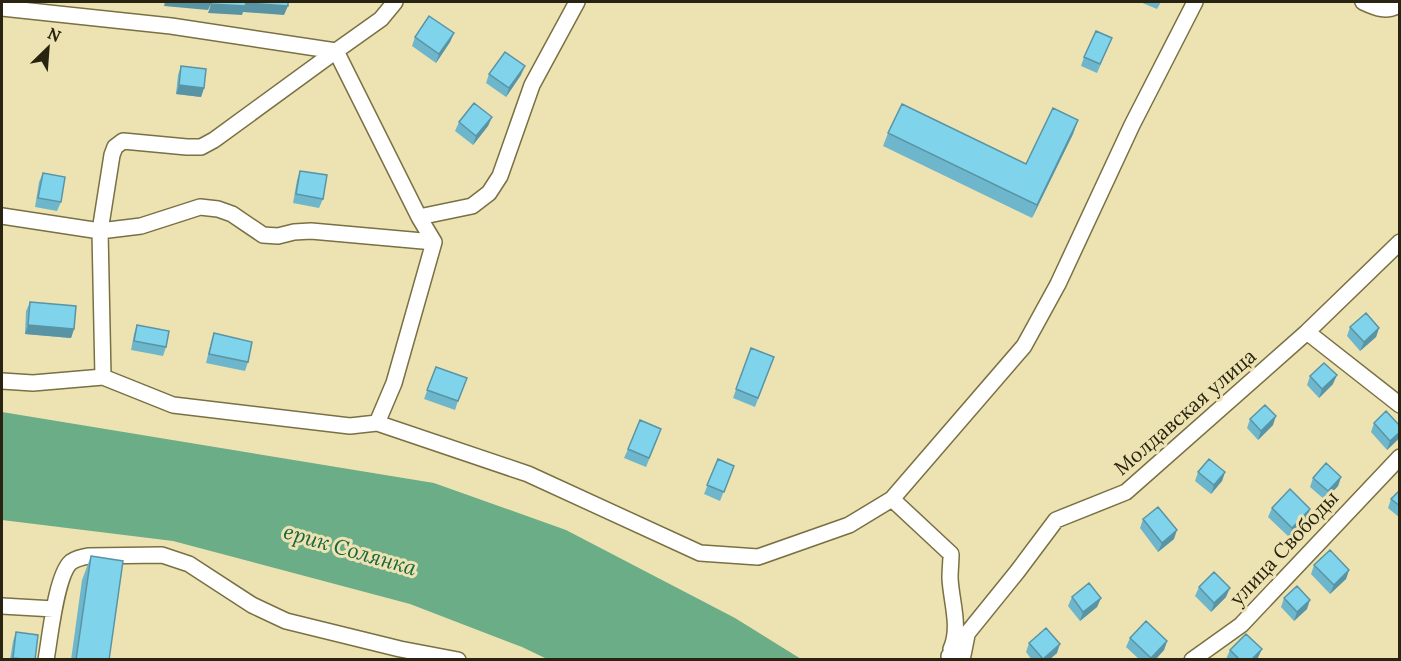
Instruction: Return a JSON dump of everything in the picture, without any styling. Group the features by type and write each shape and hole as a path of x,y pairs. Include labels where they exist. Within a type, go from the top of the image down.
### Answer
{"street":[{"path":"103,377 100,231 112,155 119,143 123,141 201,147 214,140 381,19 395,2"},
{"path":"419,217 472,206 489,193 500,176 532,85 578,2"},
{"path":"2,381 33,383 103,377 173,405 350,426 377,423 528,474 700,553 758,557 849,525 892,499 1024,346 1058,284 1137,115 1194,2"},
{"path":"1363,2 1381,9 1400,4"},
{"path":"2,8 171,26 336,51"},
{"path":"336,51 419,217 434,242 394,382 377,423"},
{"path":"2,216 100,231 141,226 200,207 218,209 232,214 263,235 278,236 311,231 434,242"},
{"name":"Молдавская улица","path":"953,658 968,633 1056,520 1126,492 1307,332 1400,242"},
{"path":"1307,332 1400,405"},
{"name":"улица Свободы","path":"1192,660 1241,625 1400,457"},
{"path":"892,499 951,554 950,579 955,641 953,658"},
{"path":"46,660 54,609 66,568 79,558 162,555 189,564 252,605 286,621 400,649 458,660"},
{"path":"2,606 54,609"}],"water":[{"name":"ерик Солянка","path":"2,412 434,483 566,530 735,618 801,659 547,659 522,647 410,604 173,541 2,520"}],"building":[{"path":"212,2 288,2 288,6 246,3 245,6 211,4"},
{"path":"429,16 454,33 439,54 415,37"},
{"path":"1096,31 1112,38 1100,64 1084,57"},
{"path":"505,52 525,66 509,88 489,74"},
{"path":"181,66 206,69 204,88 179,85"},
{"path":"474,103 492,117 476,136 459,122"},
{"path":"902,104 1026,164 1053,108 1078,120 1037,205 888,133"},
{"path":"300,171 327,175 323,199 296,194"},
{"path":"43,173 65,177 61,202 38,198"},
{"path":"30,302 76,306 74,329 28,325"},
{"path":"1366,313 1379,328 1364,342 1350,327"},
{"path":"137,325 169,331 166,347 134,341"},
{"path":"214,333 252,342 248,362 209,354"},
{"path":"751,348 774,357 758,398 736,389"},
{"path":"1324,363 1337,375 1322,389 1310,376"},
{"path":"436,367 467,378 458,401 427,390"},
{"path":"1265,405 1276,416 1261,431 1250,419"},
{"path":"1386,411 1400,426 1400,432 1390,441 1374,423"},
{"path":"640,420 661,429 649,458 628,449"},
{"path":"718,459 734,466 724,492 707,485"},
{"path":"1209,459 1225,472 1214,485 1198,472"},
{"path":"1326,463 1341,477 1328,491 1313,478"},
{"path":"1290,489 1310,509 1292,528 1272,508"},
{"path":"1400,490 1400,506 1391,499"},
{"path":"1158,507 1177,530 1162,543 1143,519"},
{"path":"1330,550 1349,570 1334,585 1314,565"},
{"path":"91,556 123,561 109,660 76,660"},
{"path":"1214,572 1230,588 1214,603 1199,587"},
{"path":"1089,583 1101,598 1083,612 1072,597"},
{"path":"1297,586 1310,600 1297,612 1284,598"},
{"path":"1146,621 1167,641 1151,658 1130,638"},
{"path":"1046,628 1060,644 1043,659 1029,643"},
{"path":"16,632 38,635 35,660 13,658"},
{"path":"1246,634 1262,649 1251,660 1240,660 1230,650"}]}
